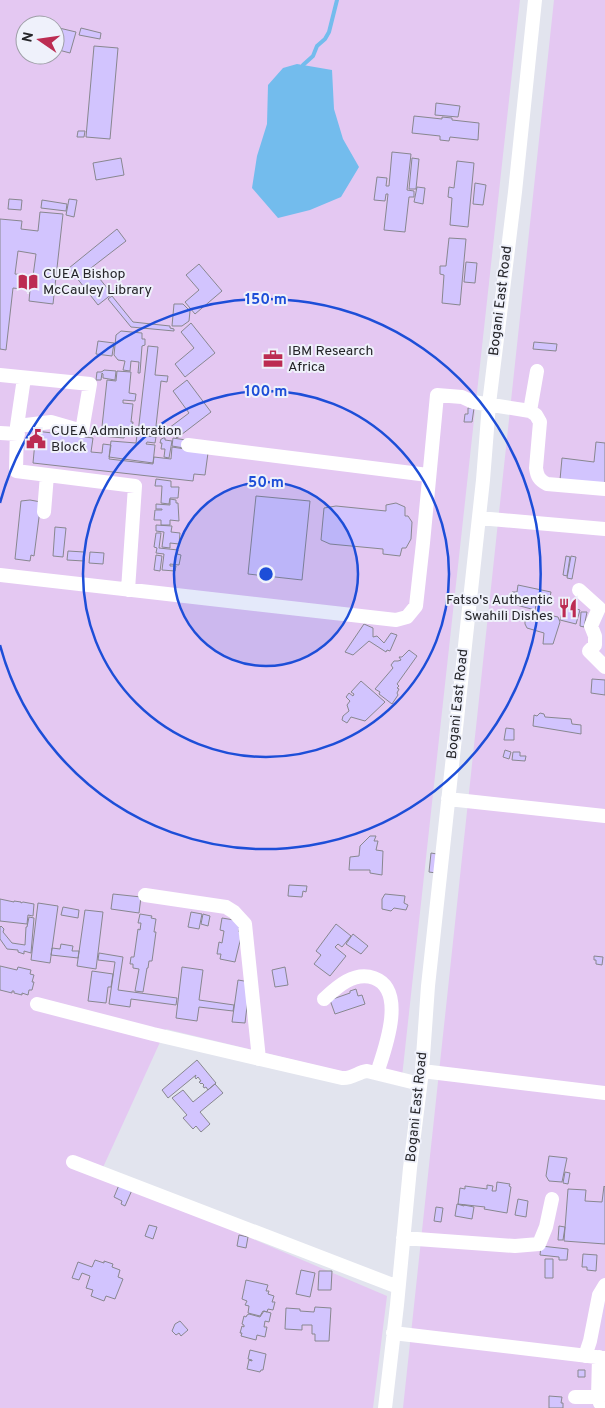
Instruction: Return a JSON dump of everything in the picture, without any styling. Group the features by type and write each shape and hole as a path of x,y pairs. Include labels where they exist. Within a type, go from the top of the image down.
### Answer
{"street":[{"name":"Bogani East Road","path":"385,1408 421,1078 428,986 479,518 489,404 515,192 535,0"},
{"path":"530,411 537,371"},
{"path":"0,376 90,384 82,431 51,422 0,433"},
{"path":"24,378 18,430 16,471 135,486 128,590"},
{"path":"0,575 396,620 407,617 416,606 437,395 462,397 473,402 530,411 536,414 540,422 536,468 537,475 541,481 547,484 605,489"},
{"path":"188,445 428,475"},
{"path":"44,512 47,475"},
{"path":"479,518 605,529"},
{"path":"579,590 599,608 591,626 596,645 589,651 605,667"},
{"path":"448,799 605,816"},
{"path":"145,896 226,907 234,912 245,924 259,1059"},
{"path":"324,999 336,988 355,977 368,976 380,980 388,987 391,1000 391,1021 377,1073"},
{"path":"37,1004 153,1034 342,1078 348,1078 364,1071 421,1078 605,1093"},
{"path":"73,1162 398,1288"},
{"path":"403,1238 515,1246 539,1244 546,1227 552,1199"},
{"path":"585,1356 590,1341 599,1295 605,1285"},
{"path":"393,1333 602,1357 601,1403 575,1397"}],"shaded area":[{"path":"0,0 520,0 401,1086 166,1029 100,1174 387,1296 373,1408 0,1408"},
{"path":"554,0 605,0 605,1408 403,1408"}],"water":[{"path":"297,64 332,70 334,109 343,139 359,167 341,197 310,210 278,218 252,188 257,156 267,124 268,85 283,68"}],"building":[{"path":"81,28 101,33 100,39 79,35"},
{"path":"65,29 76,32 70,53 65,52"},
{"path":"94,46 118,48 110,139 86,137"},
{"path":"436,103 460,106 458,117 435,115"},
{"path":"414,116 442,119 442,117 452,118 452,120 479,123 478,140 450,137 449,141 440,140 440,136 412,133"},
{"path":"78,131 85,131 84,137 77,137"},
{"path":"392,152 411,154 407,190 414,191 414,197 409,197 405,232 384,230 388,194 386,194 385,201 374,200 377,177 387,178 386,186 389,186"},
{"path":"121,158 124,175 96,180 93,163"},
{"path":"412,158 419,159 416,189 409,189"},
{"path":"457,161 474,163 468,227 450,225 452,198 448,197 449,187 454,188"},
{"path":"475,183 486,185 483,205 473,204"},
{"path":"417,187 425,188 423,204 414,202"},
{"path":"9,199 22,200 21,210 8,209"},
{"path":"69,199 77,200 74,217 66,215"},
{"path":"42,200 67,204 66,211 41,208"},
{"name":"CUEA Bishop McCauley Library","path":"40,212 63,214 53,304 29,301 30,290 13,288 6,350 0,349 0,219 22,221 21,229 38,231","holes":["18,251 36,254 33,276 15,274"]},
{"path":"117,229 126,241 91,268 112,294 98,305 69,268"},
{"path":"449,238 466,239 460,305 442,303 444,275 440,274 440,266 446,266"},
{"path":"466,262 477,263 475,283 464,282"},
{"path":"199,264 222,291 195,314 185,302 199,290 186,275"},
{"path":"112,296 133,322 170,326 174,331 131,327 108,299"},
{"path":"174,304 183,304 190,311 189,321 182,326 172,326"},
{"path":"191,323 215,353 185,377 175,364 194,348 181,332"},
{"path":"121,331 142,333 142,339 145,339 145,345 142,346 140,373 138,373 139,362 131,361 130,371 123,370 125,361 118,360 114,355 116,335"},
{"path":"98,341 114,343 112,356 96,354"},
{"path":"534,342 557,344 556,351 533,349"},
{"path":"148,346 158,347 155,375 168,376 167,382 161,381 155,435 138,433"},
{"path":"104,370 116,371 115,380 103,378 102,373 101,380 96,380 97,372"},
{"path":"117,371 131,372 129,393 136,394 135,401 123,400 123,403 133,404 132,429 126,428 124,438 101,436 107,380 116,381"},
{"path":"187,380 211,412 177,438 169,428 189,413 173,391"},
{"path":"468,408 474,408 472,422 464,422 465,414 468,414"},
{"path":"36,431 93,438 91,452 102,453 103,444 111,445 109,459 153,464 154,457 171,459 172,447 208,453 205,475 194,474 193,481 33,463"},
{"path":"137,435 156,437 155,443 147,442 146,444 155,445 153,463 109,457 111,441 136,443"},
{"path":"163,438 172,441 169,458 164,457 165,449 161,449 162,443 160,443"},
{"path":"173,438 186,440 184,448 172,446"},
{"path":"596,442 605,443 605,485 560,480 562,458 594,462"},
{"path":"156,479 171,481 171,487 179,487 178,498 170,498 169,504 161,503 162,486 155,486"},
{"path":"256,496 310,501 302,580 248,574"},
{"path":"170,499 176,500 176,503 178,503 179,521 170,520 170,525 161,525 161,520 154,520 155,510 162,510 156,509 156,504 170,505"},
{"path":"21,501 41,502 34,556 31,555 30,561 15,559"},
{"path":"396,503 405,507 405,516 408,516 412,522 411,539 406,548 402,548 400,556 383,554 383,549 330,544 321,540 324,508 336,506 386,511 386,505"},
{"path":"156,525 172,526 171,532 180,533 179,544 170,543 170,548 162,547 164,532 156,531"},
{"path":"55,527 66,528 63,557 53,556"},
{"path":"156,533 161,533 159,548 178,550 177,554 181,555 179,565 170,564 170,566 176,566 175,571 162,570 164,554 156,553 157,548 154,547"},
{"path":"68,551 84,552 84,561 67,560"},
{"path":"90,552 104,553 103,564 89,563"},
{"path":"156,555 162,556 160,571 154,570"},
{"path":"566,556 570,557 567,576 563,575"},
{"path":"571,556 576,557 572,579 567,578"},
{"path":"518,585 551,592 550,597 538,595 535,610 509,603 512,592 517,592"},
{"path":"564,605 580,610 576,624 560,620"},
{"path":"581,612 587,612 584,627 580,626"},
{"path":"539,613 558,617 560,622 553,644 543,644 544,633 527,628 525,624 525,620 534,621"},
{"path":"364,624 373,628 373,637 377,636 384,643 391,633 397,635 390,651 387,650 386,652 369,641 353,655 345,652"},
{"path":"409,650 417,656 397,684 399,686 397,688 399,689 398,695 392,704 375,689 393,668 391,665 394,661 401,660 399,657 402,657"},
{"path":"592,679 605,680 605,695 591,693"},
{"path":"361,681 385,702 365,721 351,717 347,723 342,720 343,716 349,711 347,705 350,701 346,697 349,693 353,696 354,694 351,692"},
{"path":"540,713 544,714 545,717 571,719 572,724 581,725 581,734 533,726 534,715 537,716"},
{"path":"506,728 514,729 514,740 504,740"},
{"path":"505,750 511,752 509,759 503,757"},
{"path":"513,752 520,752 520,756 526,756 525,761 512,760"},
{"path":"370,836 376,836 374,841 378,841 376,850 383,851 382,875 370,873 370,870 349,870 350,857 359,856 360,846"},
{"path":"431,853 437,854 436,873 429,872"},
{"path":"289,885 307,886 306,892 303,891 302,897 288,896"},
{"path":"113,894 141,897 139,913 111,909"},
{"path":"385,894 405,896 404,903 408,905 406,910 394,908 391,911 382,909 382,899"},
{"path":"0,899 34,904 33,916 28,915 27,924 0,921"},
{"path":"38,903 58,906 50,963 31,960"},
{"path":"63,907 79,910 78,918 61,915"},
{"path":"85,910 103,912 96,969 77,966"},
{"path":"191,912 202,914 199,929 188,927"},
{"path":"140,914 152,916 151,918 156,919 152,961 149,961 143,992 135,991 139,969 133,968 133,964 130,964 131,957 134,957 138,929 140,930 141,923 138,923"},
{"path":"203,914 210,916 208,926 201,924"},
{"path":"29,917 34,918 31,953 24,951 24,954 18,952 18,950 7,949 0,939 0,927 4,929 3,932 12,943 25,945 26,927"},
{"path":"222,918 240,921 239,932 242,933 235,962 220,959 221,954 217,954 219,942 222,943 224,931 220,930"},
{"path":"336,924 351,936 342,947 338,944 335,947 346,956 330,976 314,964 321,955 316,951"},
{"path":"353,934 368,946 361,954 346,944"},
{"path":"61,944 73,946 72,951 79,951 78,958 51,955 52,948 60,949"},
{"path":"99,953 123,957 118,990 177,998 176,1005 131,999 130,1007 109,1004 115,962 98,960"},
{"path":"594,956 603,957 602,965 596,964"},
{"path":"0,966 17,970 18,967 31,970 30,974 34,975 32,982 34,982 32,990 29,990 28,995 0,990"},
{"path":"182,967 203,970 199,1000 234,1005 233,1011 199,1007 197,1021 176,1018"},
{"path":"285,967 288,985 275,987 272,970"},
{"path":"92,971 113,974 111,987 108,987 106,1003 88,1001"},
{"path":"238,980 250,982 245,1023 232,1022"},
{"path":"356,989 358,996 362,995 365,1004 335,1014 330,1000"},
{"path":"197,1060 216,1083 208,1090 199,1082 201,1081 198,1077 196,1079 196,1075 168,1098 162,1090"},
{"path":"215,1084 223,1093 200,1112 210,1124 201,1132 196,1126 193,1129 183,1118 187,1115 172,1098 183,1090 193,1102"},
{"path":"549,1156 567,1158 562,1182 549,1181 546,1176"},
{"path":"565,1172 570,1173 568,1184 563,1183"},
{"path":"497,1182 510,1184 509,1186 511,1187 507,1213 484,1209 485,1207 458,1204 460,1188 465,1189 465,1186 487,1189 487,1185 493,1186 492,1191 496,1191"},
{"path":"119,1185 132,1190 125,1206 121,1204 122,1201 114,1197"},
{"path":"604,1186 605,1244 564,1241 568,1189 586,1190 585,1201 602,1202"},
{"path":"518,1199 528,1201 526,1217 515,1215"},
{"path":"457,1204 474,1207 472,1219 455,1216"},
{"path":"436,1207 443,1208 441,1222 434,1221"},
{"path":"149,1225 157,1227 153,1239 145,1236"},
{"path":"559,1226 565,1227 563,1240 558,1240"},
{"path":"239,1235 248,1237 246,1248 237,1246"},
{"path":"541,1246 568,1249 567,1260 540,1255"},
{"path":"583,1254 597,1255 596,1271 587,1270 587,1267 582,1267"},
{"path":"545,1259 553,1259 553,1278 545,1278"},
{"path":"95,1260 113,1264 112,1267 120,1270 118,1277 123,1279 115,1299 106,1296 104,1301 91,1296 93,1290 86,1288 90,1276 82,1273 79,1280 72,1278 78,1262 92,1267"},
{"path":"301,1270 315,1273 310,1297 296,1294"},
{"path":"319,1271 332,1271 331,1290 318,1290"},
{"path":"246,1280 268,1285 266,1291 269,1291 268,1294 274,1296 272,1302 275,1302 273,1310 263,1311 260,1316 248,1313 249,1306 245,1305 247,1301 242,1299"},
{"path":"315,1307 331,1308 329,1341 315,1341 315,1334 312,1334 312,1325 302,1325 302,1330 285,1329 286,1308 314,1312"},
{"path":"264,1311 271,1313 269,1322 265,1321 264,1327 267,1327 265,1337 257,1335 256,1340 241,1336 242,1326 244,1327 242,1324 244,1316 246,1317 249,1314 260,1317"},
{"path":"180,1321 188,1330 181,1336 179,1333 176,1335 172,1331 175,1324"},
{"path":"250,1350 266,1354 263,1370 260,1372 247,1369 249,1360 252,1361 248,1359"},
{"path":"578,1370 585,1370 585,1377 578,1377"},
{"path":"549,1396 562,1397 561,1403 563,1403 563,1408 549,1408"}],"waterway":[{"path":"303,65 313,56 317,46 325,39 329,32 337,0"}],"place":[{"name":"CUEA Bishop McCauley Library","path":"28,282"},
{"name":"IBM Research Africa","path":"273,359"},
{"name":"CUEA Administration Block","path":"36,439"},
{"name":"Fatso's Authentic Swahili Dishes","path":"568,608"}]}
